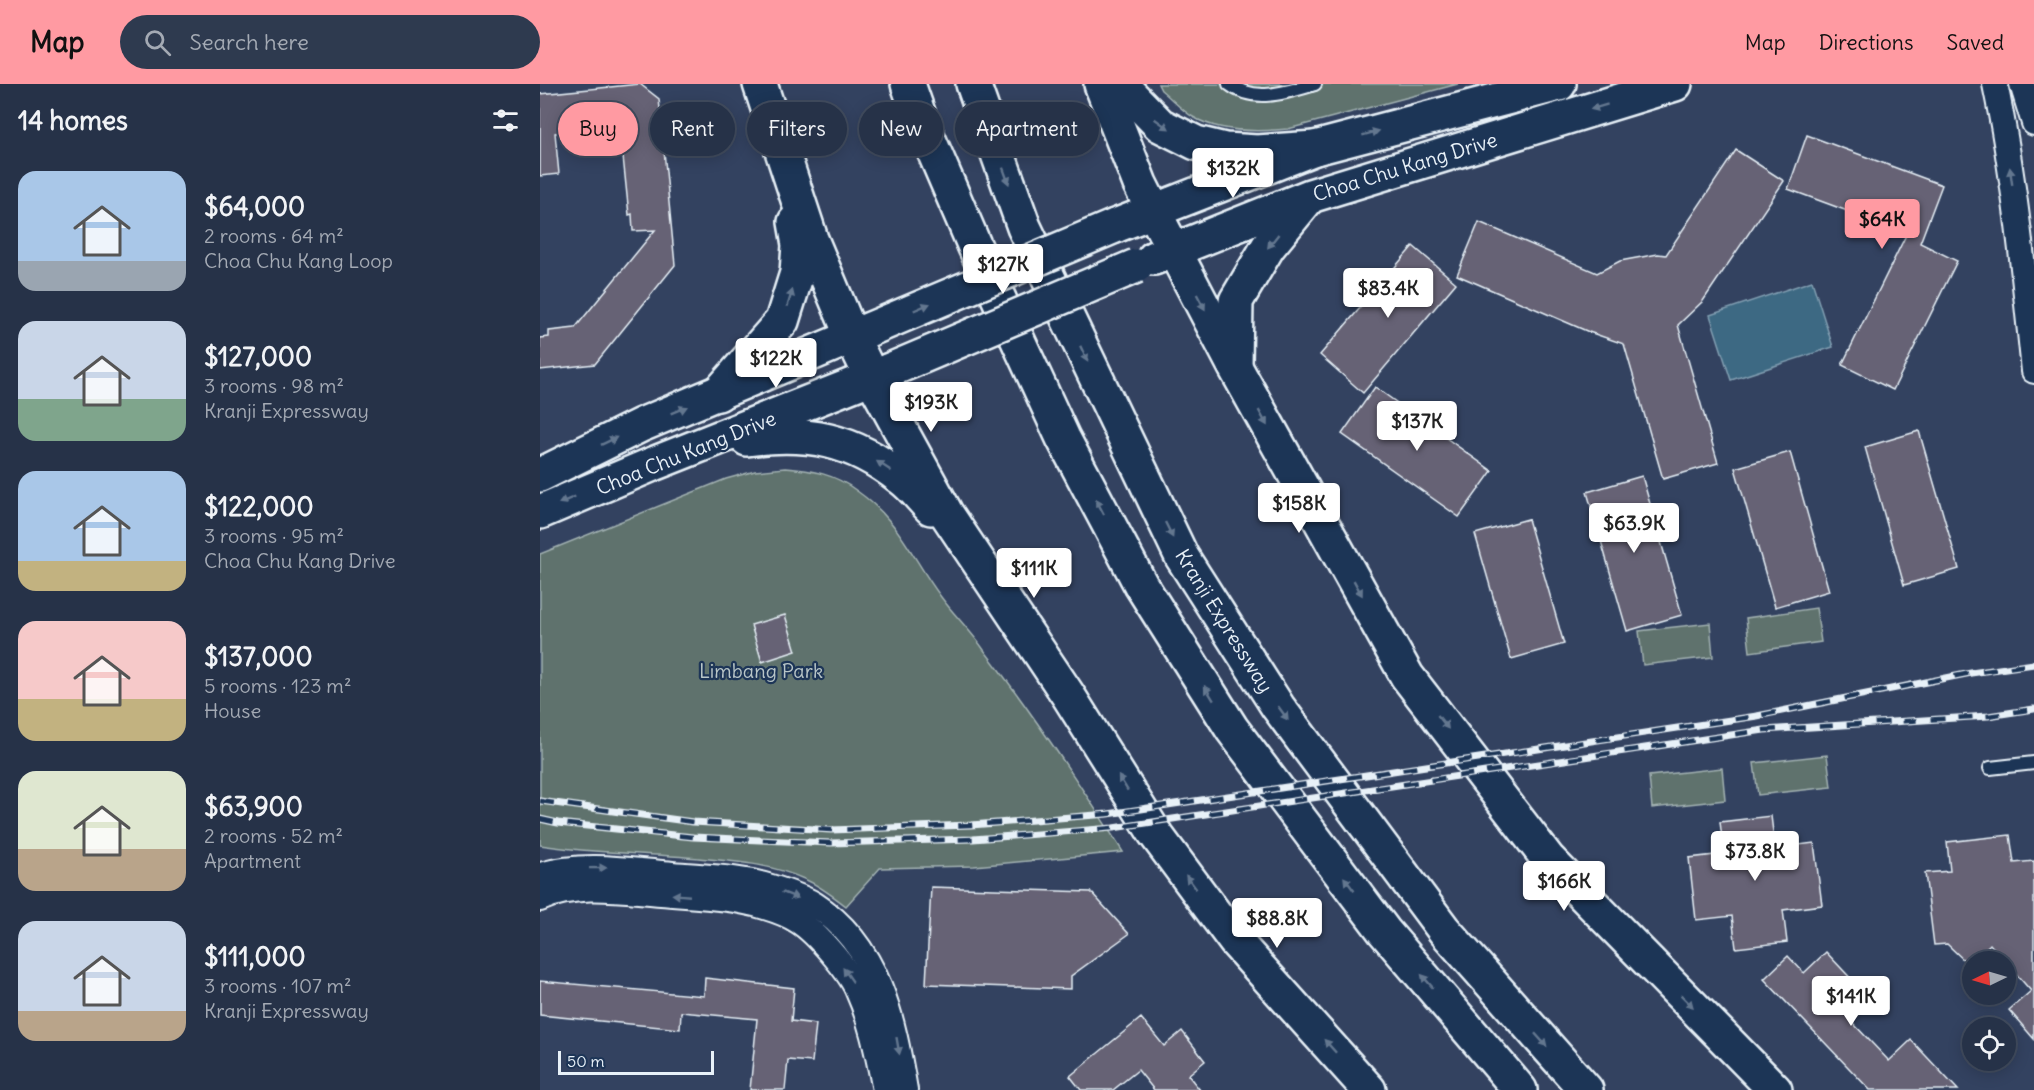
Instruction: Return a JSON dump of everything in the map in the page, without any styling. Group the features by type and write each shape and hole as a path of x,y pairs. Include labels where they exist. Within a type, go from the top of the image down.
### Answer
{"main road":[{"path":"760,84 811,239 881,374 946,513 1068,695 1154,832 1235,941 1370,1090"},
{"path":"908,84 921,121 975,247 1063,438 1142,585 1232,729 1384,931 1520,1090"},
{"name":"Kranji Expressway","path":"973,84 1024,227 1182,557 1278,707 1443,930 1586,1090"},
{"path":"1101,84 1140,184 1234,367 1407,676 1548,859 1775,1090"},
{"path":"1120,84 1160,125 1196,143 1225,150 1257,152 1315,148"},
{"name":"Choa Chu Kang Drive","path":"540,475 641,425 1115,226 1315,148 1556,84"},
{"name":"Choa Chu Kang Drive","path":"540,512 1310,196 1675,84"},
{"path":"718,394 782,321 790,297 797,273 799,245 789,174"},
{"path":"1234,367 1236,301 1268,247 1310,196"},
{"path":"699,446 776,435 808,436 838,443 883,465 903,479 934,511 946,513"}],"street":[{"path":"1983,84 2003,124"},
{"path":"1995,84 2019,234 2034,371"},
{"path":"2022,84 2034,123"},
{"path":"540,875 574,869 608,868 722,879 770,886 813,903 851,935 877,978 896,1033 905,1090"},
{"path":"540,899 551,894 574,890 606,888 722,899 763,906 799,921 833,954 857,988 875,1040 885,1090"}],"lane":[{"path":"1229,84 1245,93 1261,95 1288,92 1315,84"},
{"path":"1990,768 2034,763"}],"green space":[{"path":"1158,84 1458,84 1288,129 1252,131 1227,129 1193,117 1161,90"},
{"name":"Limbang Park","path":"785,468 814,472 849,485 884,515 941,597 979,643 1038,724 1123,852 974,866 880,868 846,906 810,881 781,870 757,865 540,845 540,554 726,479 755,471"},
{"path":"1816,608 1821,642 1750,652 1746,618"},
{"path":"1710,623 1713,657 1643,665 1639,631"},
{"path":"1827,755 1831,787 1758,795 1754,763"},
{"path":"1722,768 1725,800 1652,808 1649,776"}],"water":[{"path":"1812,281 1833,347 1731,380 1710,315"}],"building":[{"path":"640,84 659,99 659,102 650,102 650,156 664,156 675,265 595,364 540,370 540,338 549,337 549,331 575,328 655,230 633,231 632,214 629,215 623,156 638,156 638,102 558,102 558,133 555,133 559,174 540,176 540,94"},
{"path":"1807,135 1942,185 1920,243 1957,261 1893,390 1842,365 1907,233 1788,189"},
{"path":"1736,150 1784,181 1703,301 1678,325 1718,463 1663,479 1624,344 1589,332 1457,275 1479,222 1597,273 1620,261 1658,254 1666,255"},
{"path":"1413,246 1456,283 1363,393 1320,355"},
{"path":"1375,387 1492,471 1459,517 1342,434"},
{"path":"1919,431 1959,569 1904,585 1865,447"},
{"path":"1790,452 1829,591 1775,607 1735,468"},
{"path":"1642,476 1682,615 1627,631 1587,492"},
{"path":"1528,519 1564,644 1511,659 1475,534"},
{"path":"785,615 796,651 762,662 751,625"},
{"path":"1771,816 1775,848 1814,843 1822,905 1783,910 1787,942 1736,948 1732,916 1696,920 1689,858 1724,854 1720,822"},
{"path":"2010,835 2014,863 2034,861 2034,1039 2009,1010 2031,991 2016,974 2016,951 1996,951 1990,944 1983,951 1962,951 1962,958 1947,944 1934,945 1925,873 1950,871 1947,842"},
{"path":"931,887 1091,892 1129,934 1071,976 1071,989 926,984"},
{"path":"1826,952 1872,1001 1851,1021 1889,1061 1911,1040 1958,1090 1870,1090 1764,979 1788,956 1804,973"},
{"path":"705,978 794,988 791,1021 816,1024 812,1062 788,1060 785,1090 750,1090 757,1019 681,1012 680,1029 540,1015 540,981 704,996"},
{"path":"1141,1018 1164,1046 1182,1031 1205,1061 1188,1075 1200,1090 1154,1090 1138,1070 1113,1090 1081,1090 1070,1076"}],"railway":[{"path":"540,801 693,822 831,830 971,825 1108,814 1757,716 1971,673 2034,664"},
{"path":"540,819 558,823 693,837 831,843 973,839 1113,828 1764,730 1988,716 2034,709"}]}
